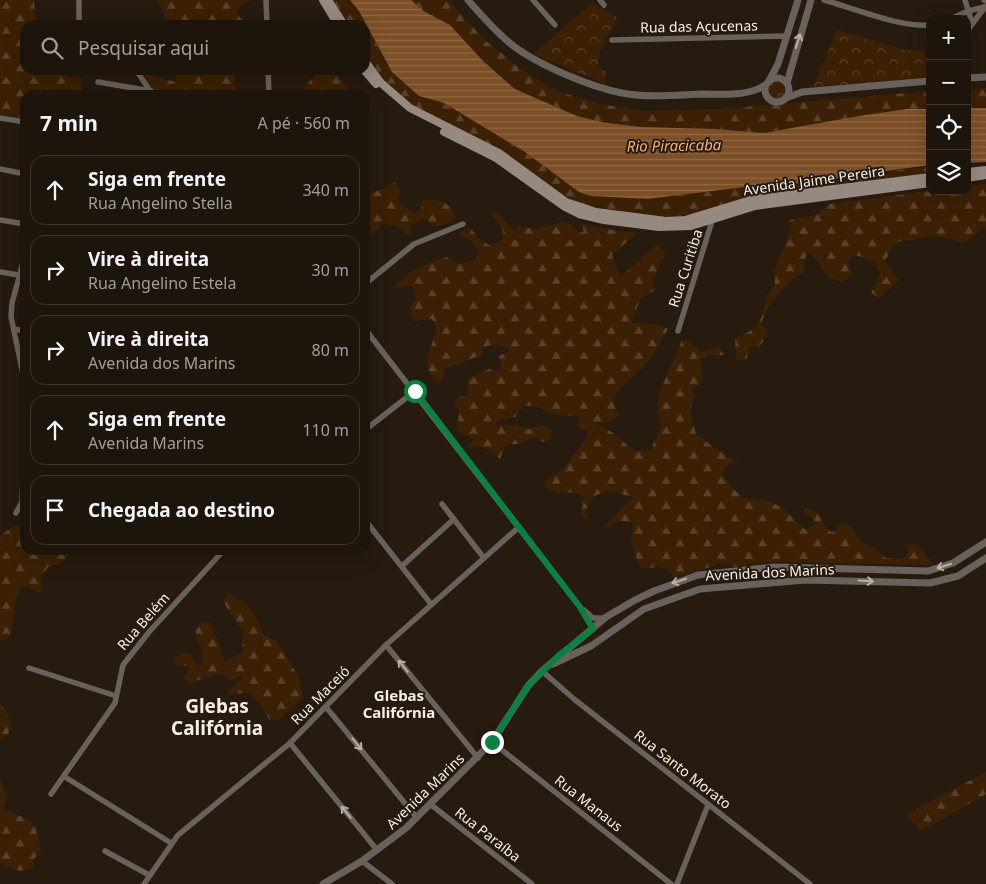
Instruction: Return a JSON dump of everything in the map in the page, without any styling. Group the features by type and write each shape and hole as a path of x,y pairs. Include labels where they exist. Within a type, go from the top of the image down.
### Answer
{"main road":[{"path":"323,0 335,20"},
{"path":"328,0 341,20"},
{"name":"Avenida Jaime Pereira","path":"370,67 381,83 410,108 499,153 566,202 581,209 666,221 684,220 713,217 755,206 926,184"},
{"name":"Avenida Jaime Pereira","path":"368,75 377,86 409,113 496,158 565,207 580,214 604,220 659,227 691,226 754,199 926,178"},
{"path":"971,172 986,170"},
{"path":"971,177 986,175"}],"street":[{"path":"79,0 79,20"},
{"path":"266,0 267,20"},
{"path":"468,0 490,25 526,54 564,74 622,93 669,96 752,92 779,102 802,92 926,81"},
{"path":"533,0 555,25"},
{"path":"600,0 604,5"},
{"path":"767,98 767,83 778,64 798,0"},
{"path":"786,98 789,91 787,83 789,70 810,0"},
{"path":"824,0 892,20 915,25 926,25"},
{"path":"966,0 972,23"},
{"path":"959,15 985,3"},
{"path":"972,23 985,3"},
{"name":"Rua das Açucenas","path":"612,40 787,36"},
{"path":"778,64 782,70 789,70"},
{"path":"139,75 150,90"},
{"path":"268,75 269,90"},
{"path":"971,78 986,77"},
{"path":"752,92 776,78 802,92"},
{"path":"98,82 137,90"},
{"path":"0,118 20,121"},
{"path":"0,169 20,173"},
{"name":"Rua Curitiba","path":"678,331 713,217"},
{"path":"0,220 20,223"},
{"path":"370,280 414,244 463,224"},
{"path":"0,272 20,275"},
{"path":"20,283 12,303 11,317 20,358"},
{"path":"14,329 20,330"},
{"path":"370,335 580,607 593,629 605,636"},
{"path":"370,426 415,391"},
{"path":"442,504 484,558"},
{"path":"16,513 20,506"},
{"path":"402,566 454,519"},
{"path":"370,526 431,604"},
{"name":"Rua Maceió","path":"144,884 178,835 290,743 386,645 519,527"},
{"name":"Avenida dos Marins","path":"542,671 606,617 654,590 698,575 775,567 808,566 928,571 953,564 986,542"},
{"name":"Rua Belém","path":"51,794 65,777 115,703 123,665 149,632 219,555"},
{"name":"Avenida dos Marins","path":"542,671 591,646 644,609 700,588 805,580 930,583 958,576 986,558"},
{"path":"580,607 592,618 619,616 621,624"},
{"path":"386,645 478,758"},
{"path":"29,668 116,696"},
{"name":"Avenida Marins","path":"322,884 362,861 396,837 417,818 492,742 528,686 542,671"},
{"name":"Rua Santo Morato","path":"542,671 574,699 810,884"},
{"path":"326,707 417,818"},
{"name":"Rua Manaus","path":"492,742 671,884"},
{"path":"290,743 377,850"},
{"path":"65,777 171,844"},
{"name":"Rua Paraíba","path":"430,804 532,884"},
{"path":"677,884 708,805"},
{"path":"105,851 149,876"},
{"path":"362,861 392,884"}],"green space":[{"path":"0,0 34,0 36,20 20,20 20,75 66,75 68,77 81,78 81,90 20,90 20,117 0,114"},
{"path":"157,0 251,0 241,4 236,13 242,20 167,20"},
{"path":"333,0 350,0 364,20 346,20"},
{"path":"411,0 448,0 486,41 525,72 559,92 601,104 644,111 722,109 926,91 926,109 907,109 764,133 715,129 641,127 601,122 577,116 515,89 484,62 453,28 425,12"},
{"path":"592,3 617,17 600,51 598,67 607,72 605,84 533,54"},
{"path":"837,30 905,50 926,51 926,78 813,87"},
{"path":"370,31 392,72 419,96 444,103 525,152 579,192 591,196 647,199 745,187 794,184 926,167 926,176 666,218 581,205 412,105 383,80 370,59"},
{"path":"144,75 176,82 176,75 235,75 234,85 239,90 153,90"},
{"path":"315,75 336,75 349,90 302,90"},
{"path":"777,79 787,86 788,90 781,100 777,101 767,94 766,90 773,80"},
{"path":"986,88 986,108 971,108 971,89"},
{"path":"396,182 401,192 398,199 400,203 416,214 421,210 422,201 437,200 449,206 455,214 451,222 436,227 424,219 408,226 412,234 408,235 397,226 384,224 370,235 370,192 378,191"},
{"path":"986,184 986,229 983,226 975,236 964,242 934,236 899,242 891,249 885,262 898,279 897,282 879,298 871,293 880,274 874,262 856,255 848,259 852,276 843,282 831,278 816,260 806,252 804,272 777,294 767,309 761,325 768,332 763,342 759,346 749,347 747,358 744,360 736,359 735,339 754,329 762,317 767,295 775,285 774,271 791,230 790,220 816,215 829,204 926,192 926,195 971,195 971,186"},
{"path":"493,211 515,231 517,226 536,229 563,222 570,224 580,233 584,231 579,223 636,234 612,255 620,277 658,244 665,252 652,284 657,289 640,299 632,323 661,325 668,329 648,362 616,393 614,402 619,415 609,422 596,424 615,434 632,449 645,451 647,448 651,451 660,430 659,394 682,340 688,340 701,352 719,346 725,355 708,355 700,359 703,378 700,385 691,388 695,394 690,411 696,434 714,448 727,454 725,456 739,462 729,464 723,471 731,487 746,499 753,498 755,501 771,502 777,505 806,530 817,523 803,511 804,508 819,513 826,528 831,532 835,531 839,524 847,524 852,528 859,540 868,547 875,548 886,558 904,558 908,553 907,545 912,545 920,548 934,565 776,562 749,564 738,567 720,564 674,578 668,569 658,567 641,569 631,544 633,522 619,521 602,529 633,497 609,491 594,496 586,510 589,524 581,514 584,499 582,494 557,492 545,487 548,479 563,469 588,436 587,429 578,427 579,417 559,415 537,407 523,406 516,417 501,420 494,425 516,425 528,429 544,425 552,431 550,441 542,442 535,437 519,444 506,445 500,459 490,450 474,445 467,449 474,439 457,431 459,411 454,404 459,396 467,396 469,394 467,379 489,369 502,371 499,356 510,350 501,345 486,346 483,348 482,355 444,369 443,380 437,383 428,370 427,364 429,351 437,331 432,319 415,321 409,307 416,299 413,286 393,288 423,265 447,257 454,262 461,263 476,259 479,253 473,243 465,237 458,235 468,226 482,241 491,246 503,239 502,229 492,216"},
{"path":"12,527 20,527 20,555 67,555 64,561 48,567 41,578 42,592 36,592 28,586 20,588 15,601 13,623 9,636 5,641 0,640 0,536"},
{"path":"227,594 241,600 251,609 263,635 277,641 297,674 303,698 278,720 269,719 259,702 249,693 228,694 230,689 242,679 241,676 230,680 224,674 208,676 189,684 183,678 190,669 187,666 176,666 174,659 180,653 190,653 196,664 201,666 203,655 196,637 196,630 203,622 212,624 224,661 242,653 243,632 224,602"},
{"path":"0,704 8,715 10,726 8,735 0,739"},
{"path":"986,772 986,794 922,831 905,815"},
{"path":"0,779 7,798 2,809 35,824 41,851 34,859 33,868 20,871 0,864"}],"water":[{"name":"Rio Piracicaba","path":"350,0 411,0 425,12 450,25 484,62 515,89 577,116 601,122 641,127 715,129 764,133 859,116 907,109 926,109 926,166 794,184 745,187 647,199 591,196 579,192 525,152 444,103 419,96 392,72 370,31 370,20 364,20"},
{"path":"971,108 986,108 986,162 971,163"}],"district":[{"name":"Glebas Califórnia","path":"399,704"},
{"name":"Glebas Califórnia","path":"217,717"}],"route":[{"path":"415,391 580,607 593,629 558,656 528,686 492,742"}]}
